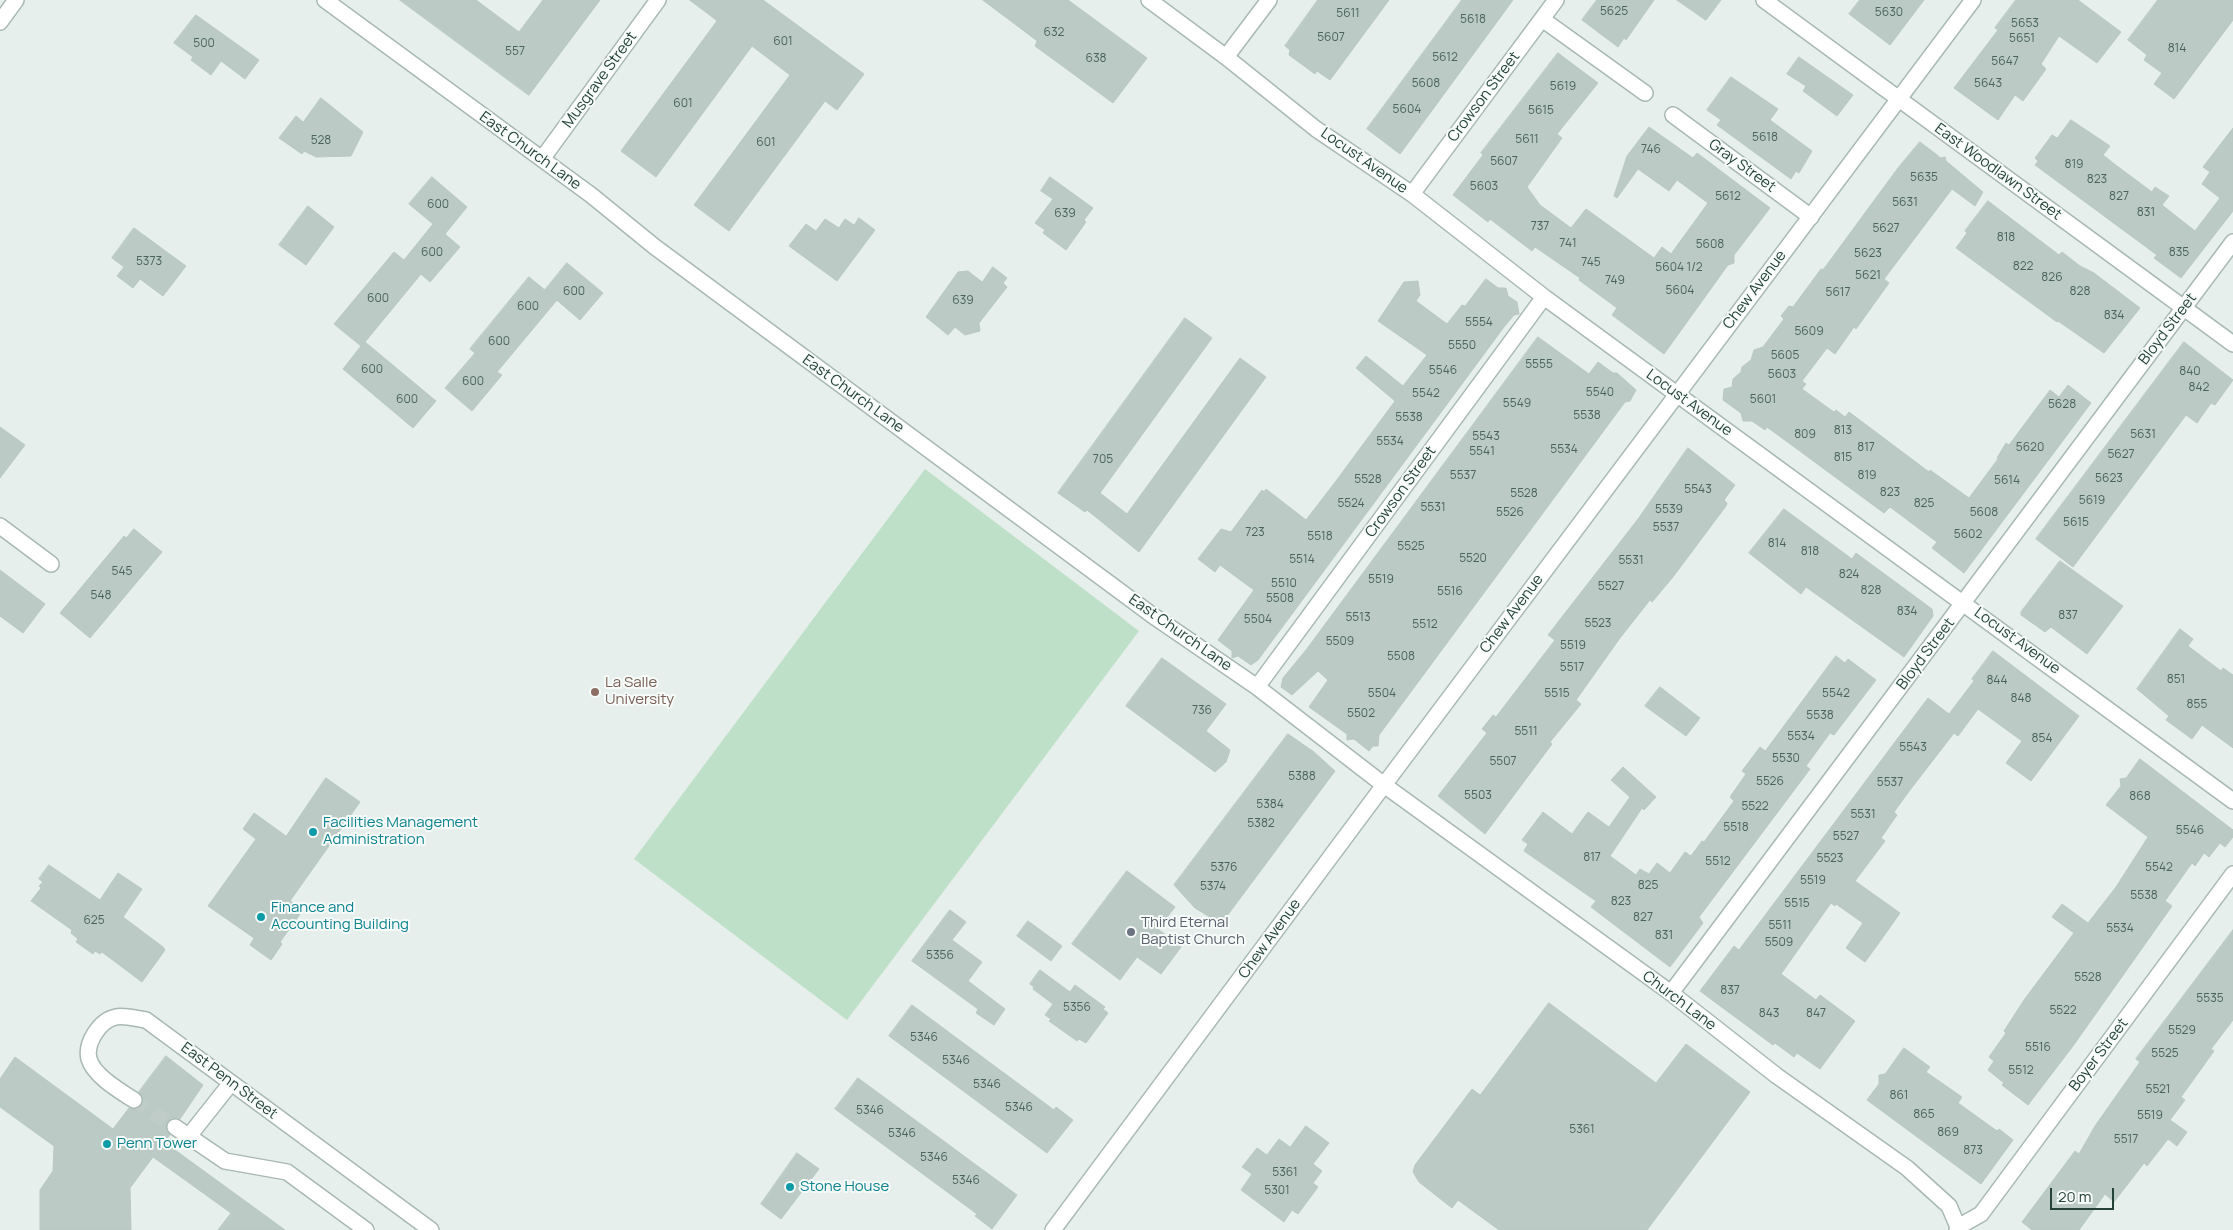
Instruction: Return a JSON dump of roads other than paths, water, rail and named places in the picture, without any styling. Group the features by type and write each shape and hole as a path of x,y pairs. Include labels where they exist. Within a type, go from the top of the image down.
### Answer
{"street":[{"path":"0,22 16,0"},
{"name":"East Church Lane","path":"325,0 542,159 662,252 1152,615 1257,687 1384,785"},
{"name":"Musgrave Street","path":"542,159 658,0"},
{"name":"Locust Avenue","path":"1149,0 1226,57 1316,128 1412,194 1544,297 2233,800"},
{"path":"1226,57 1268,0"},
{"name":"Crowson Street","path":"1412,194 1556,0"},
{"name":"East Woodlawn Street","path":"1764,0 2233,344"},
{"name":"Chew Avenue","path":"1053,1230 1973,0"},
{"path":"1542,18 1645,94"},
{"name":"Gray Street","path":"1673,115 1811,217"},
{"name":"Bloyd Street","path":"1671,993 1965,603 2233,242"},
{"name":"Crowson Street","path":"1257,687 1544,297"},
{"path":"0,526 51,564"},
{"name":"Church Lane","path":"1384,785 1671,993 1777,1076 1927,1184 1949,1206 1958,1228"},
{"name":"Boyer Street","path":"1958,1228 1981,1214 2233,874"},
{"name":"East Penn Street","path":"134,1100 108,1082 89,1059 89,1044 103,1023 116,1016 146,1020 431,1230"},
{"path":"189,1136 231,1083"},
{"path":"175,1127 225,1161 287,1172 366,1230"}],"tunnel":[{"path":"134,1100 175,1127"}],"place":[{"name":"La Salle University","path":"595,692"},
{"name":"Facilities Management Administration","path":"313,832"},
{"name":"Finance and Accounting Building","path":"261,917"},
{"name":"Third Eternal Baptist Church","path":"1131,932"},
{"name":"Penn Tower","path":"107,1144"},
{"name":"Stone House","path":"790,1187"}]}
